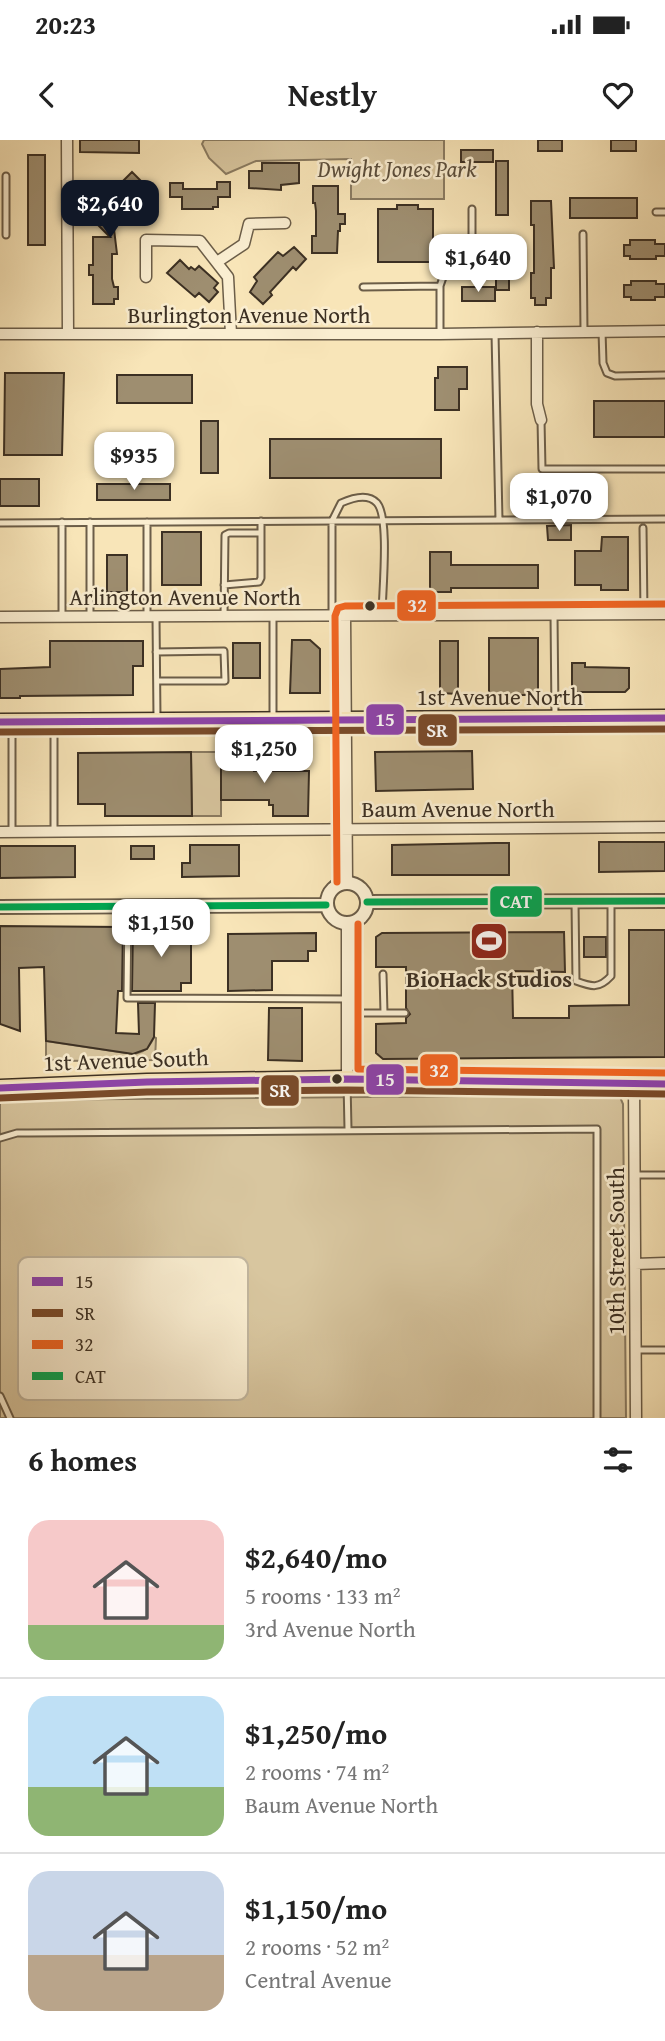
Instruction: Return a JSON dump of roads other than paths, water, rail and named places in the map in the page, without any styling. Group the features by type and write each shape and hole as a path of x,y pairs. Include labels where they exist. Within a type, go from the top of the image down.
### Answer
{"main road":[{"name":"1st Avenue North","path":"6,722 665,718"},
{"name":"1st Avenue South","path":"0,1088 347,1079 665,1084"}],"street":[{"path":"67,140 68,334"},
{"path":"217,262 244,244 249,224 285,223"},
{"path":"146,277 146,240 200,241 228,277 231,334"},
{"path":"537,331 537,404 541,420"},
{"name":"Burlington Avenue North","path":"0,334 665,331"},
{"name":"Arlington Avenue North","path":"0,617 665,614"},
{"path":"345,616 347,882"},
{"name":"Baum Avenue North","path":"0,832 665,827"},
{"path":"347,882 363,890 367,902 364,914 354,922 347,923 341,923 331,916 326,905 334,886 347,882"},
{"path":"367,902 665,901"},
{"path":"0,906 326,905"},
{"path":"347,923 347,1079"},
{"name":"10th Street South","path":"634,1084 636,1418"},
{"path":"635,1264 665,1264"}],"lane":[{"path":"6,176 3,205 6,235"},
{"path":"440,334 440,286 448,263 471,252 471,209"},
{"path":"656,212 665,212"},
{"path":"583,234 584,331"},
{"path":"363,287 440,286"},
{"path":"602,331 603,363 607,373 615,376 665,375"},
{"path":"495,333 499,520"},
{"path":"541,420 541,469 665,469"},
{"path":"332,616 332,521 341,503 360,497 372,499 379,505 384,521 382,616"},
{"path":"0,523 665,519"},
{"path":"224,585 259,582 261,521"},
{"path":"62,522 62,617"},
{"path":"90,522 90,617"},
{"path":"147,522 151,617 156,652 157,721"},
{"path":"643,528 645,614"},
{"path":"224,617 225,535 261,533"},
{"path":"554,615 555,719"},
{"path":"273,617 274,721"},
{"path":"156,652 224,651 225,681 157,681"},
{"path":"54,721 54,831"},
{"path":"6,722 12,831"},
{"path":"575,902 576,981 590,986 603,984 611,976 611,901"},
{"path":"128,906 127,998 347,999"},
{"path":"383,974 384,1013"},
{"path":"347,1013 405,1013"},
{"path":"347,1079 348,1129"},
{"path":"0,1138 17,1133 597,1129 597,1418"},
{"path":"635,1175 665,1175"},
{"path":"636,1350 665,1350"},
{"path":"0,1396 10,1418"}],"place":[{"name":"BioHack Studios","path":"489,941"}],"park label":[{"name":"Dwight Jones Park","path":"397,169"}]}
